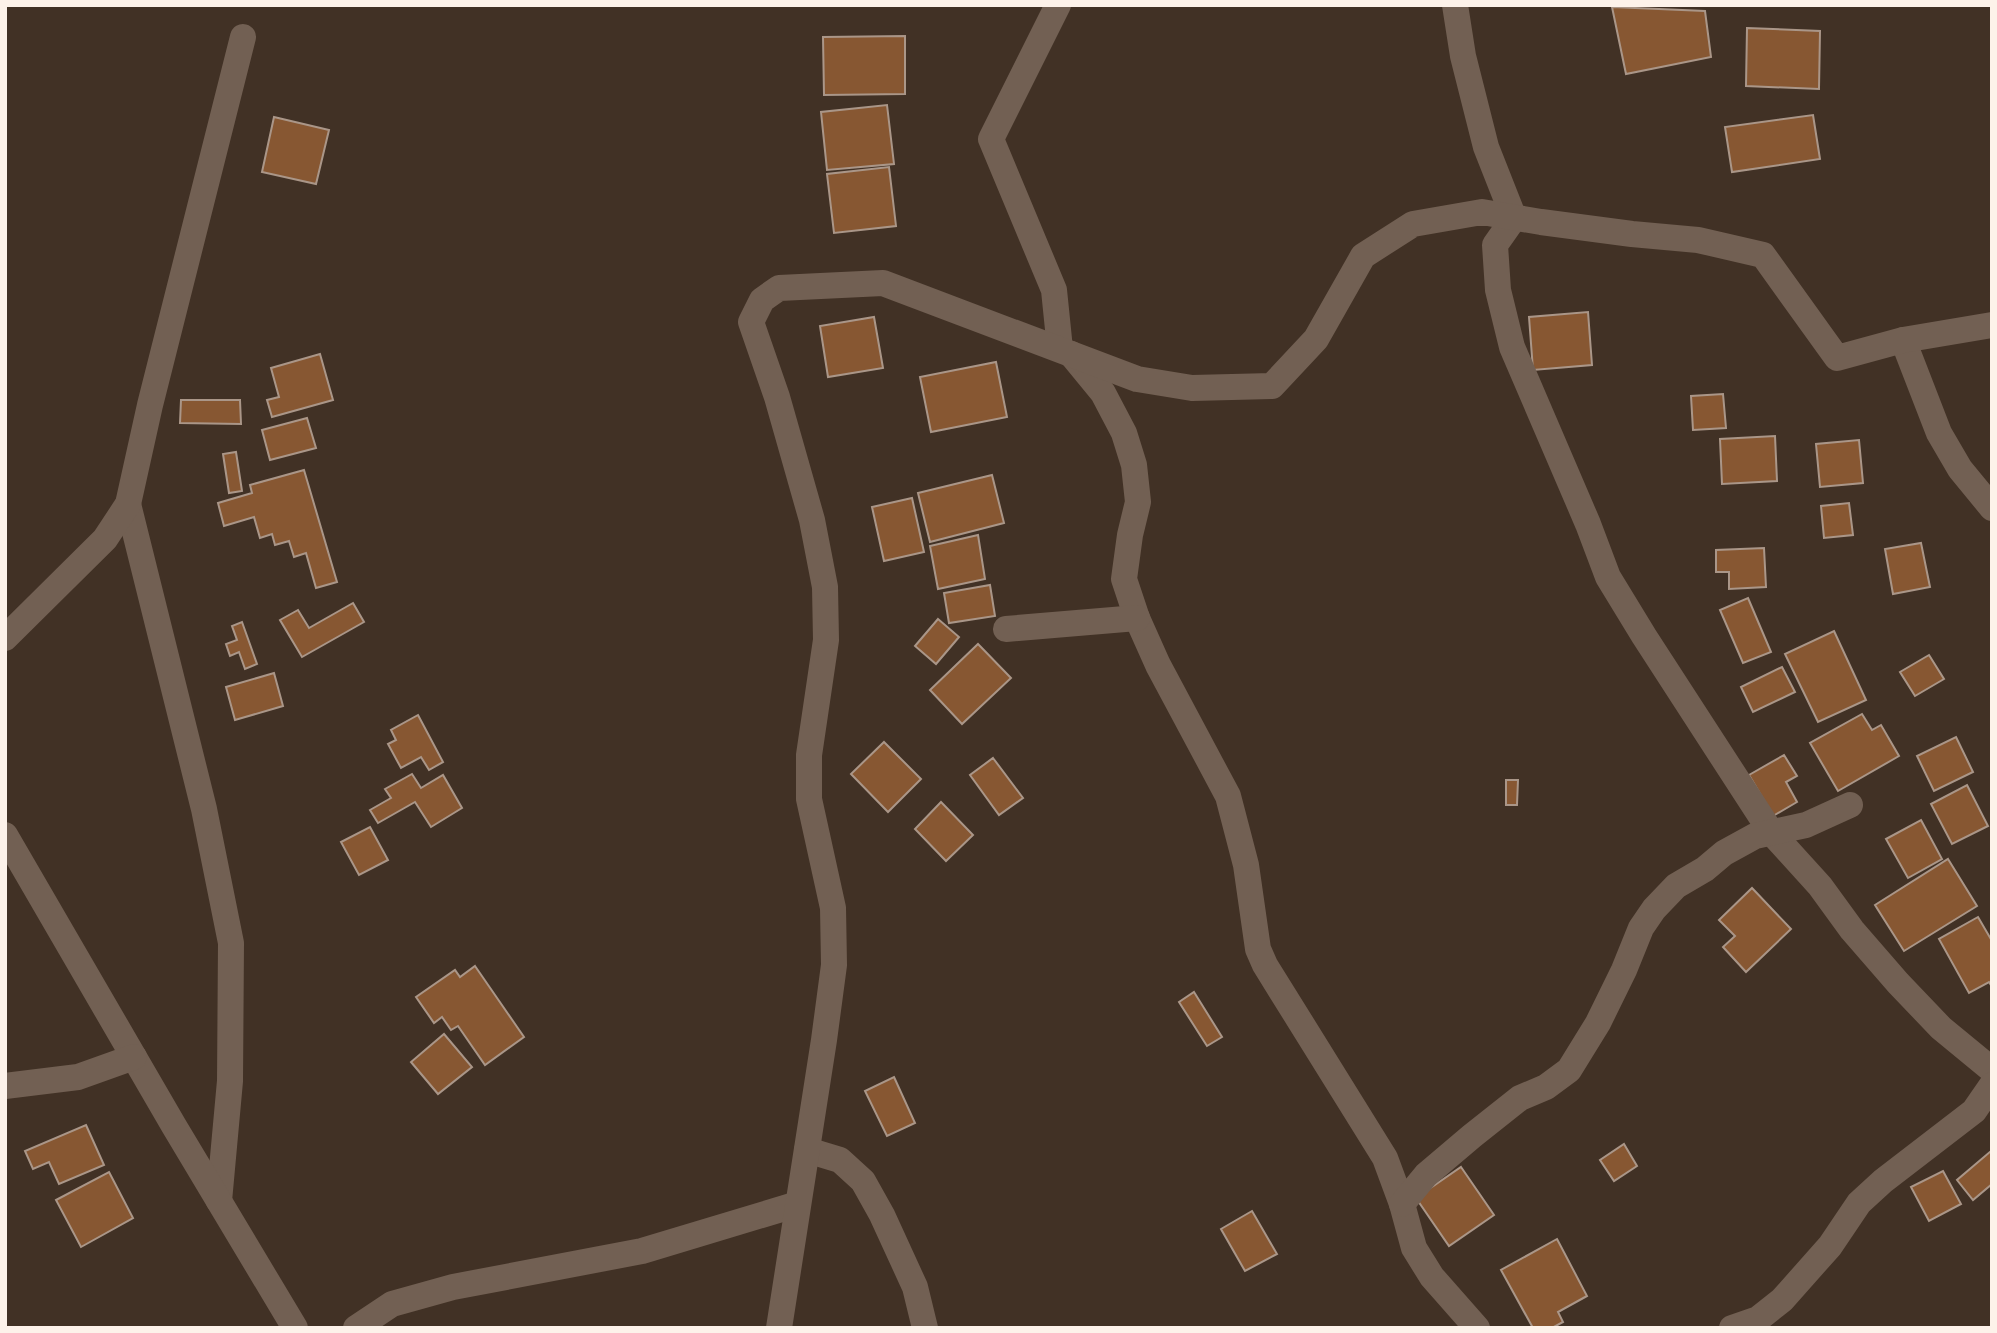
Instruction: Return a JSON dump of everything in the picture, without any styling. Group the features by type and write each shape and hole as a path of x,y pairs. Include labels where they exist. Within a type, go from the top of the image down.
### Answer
{"street":[{"path":"1058,5 991,139 1054,290 1065,351 1103,393 1124,433 1134,465 1138,502 1124,579 1137,618 1158,665 1228,796 1246,865 1258,948 1265,965 1385,1158 1414,1248 1432,1278 1477,1328"},
{"path":"1455,5 1463,56 1486,147 1514,218"},
{"path":"5,638 105,539 128,504 243,37"},
{"path":"779,1328 834,965 833,908 810,799 808,755 826,639 825,587 812,520 777,397 751,322 762,300 779,288 883,282 1137,379 1192,388 1272,386 1317,340 1363,256 1413,224 1482,212 1632,234 1698,240 1763,256 1837,358 1903,340 1992,325"},
{"path":"1514,218 1495,245 1498,290 1512,347 1608,576 1663,667 1771,832 1898,983 1941,1028 1992,1070"},
{"path":"1903,340 1939,433 1960,469 1992,508"},
{"path":"128,504 204,809 231,943 230,1081 219,1201"},
{"path":"1006,629 1137,618"},
{"path":"1402,1204 1426,1175 1472,1136 1520,1098 1546,1087 1569,1070 1607,1006 1641,928 1654,909 1676,887 1724,853 1755,836 1806,825 1850,805"},
{"path":"5,835 295,1328"},
{"path":"5,1086 78,1077 134,1057"},
{"path":"1732,1328 1758,1319 1782,1300 1830,1246 1859,1203 1973,1111 1992,1085"},
{"path":"807,1150 840,1160 863,1181 882,1214 915,1287 925,1328"},
{"path":"356,1328 393,1304 440,1290 642,1251 798,1204"}],"building":[{"path":"1612,7 1705,11 1711,57 1626,74"},
{"path":"1747,28 1820,31 1819,89 1746,86"},
{"path":"905,36 905,94 824,95 823,37"},
{"path":"887,105 894,164 827,170 821,112"},
{"path":"1813,115 1820,159 1732,172 1725,127"},
{"path":"274,117 329,130 316,184 262,172"},
{"path":"889,167 896,226 834,233 827,174"},
{"path":"1588,312 1592,365 1533,370 1529,317"},
{"path":"874,317 883,368 828,377 820,326"},
{"path":"320,354 333,400 272,417 267,400 279,397 271,368"},
{"path":"996,362 1007,417 931,432 920,377"},
{"path":"1723,394 1726,428 1693,430 1691,396"},
{"path":"181,400 240,400 241,424 180,423"},
{"path":"307,418 316,448 270,460 262,430"},
{"path":"1775,436 1777,481 1722,484 1720,439"},
{"path":"1859,440 1863,483 1820,487 1816,444"},
{"path":"236,452 242,491 229,493 223,454"},
{"path":"304,470 337,582 316,588 306,553 294,557 289,541 275,545 272,534 260,538 254,517 224,526 218,503 252,493 250,485"},
{"path":"992,475 1004,523 930,542 918,493"},
{"path":"912,498 924,552 884,561 872,507"},
{"path":"1849,503 1853,535 1824,538 1821,506"},
{"path":"978,535 985,579 938,589 930,546"},
{"path":"1921,543 1930,587 1893,594 1885,549"},
{"path":"1764,548 1766,587 1729,589 1729,572 1716,572 1716,550"},
{"path":"990,585 995,616 949,623 944,593"},
{"path":"1748,598 1771,652 1743,663 1720,610"},
{"path":"353,603 364,622 302,657 280,620 298,610 309,628"},
{"path":"938,619 959,637 936,664 915,646"},
{"path":"242,622 257,664 245,669 239,652 230,656 226,644 237,640 232,626"},
{"path":"1834,631 1866,700 1818,722 1785,654"},
{"path":"978,644 1011,678 962,724 930,690"},
{"path":"1929,655 1944,679 1915,696 1900,672"},
{"path":"1782,667 1795,692 1753,712 1741,687"},
{"path":"274,673 283,706 235,720 226,687"},
{"path":"1862,714 1872,730 1881,725 1899,756 1838,791 1810,743"},
{"path":"418,715 443,762 429,770 421,757 401,768 388,744 396,740 391,730"},
{"path":"1956,737 1973,772 1934,791 1917,756"},
{"path":"884,742 921,779 888,812 851,774"},
{"path":"1784,755 1797,776 1786,782 1797,802 1773,816 1749,775"},
{"path":"993,758 1023,798 999,815 970,775"},
{"path":"412,774 421,788 443,775 462,808 431,827 415,802 378,823 370,810 391,798 385,789"},
{"path":"1506,780 1518,780 1517,805 1506,805"},
{"path":"1967,785 1988,826 1952,844 1931,804"},
{"path":"941,802 973,835 946,861 915,829"},
{"path":"1921,820 1942,859 1908,878 1886,839"},
{"path":"370,827 388,860 359,875 341,842"},
{"path":"1948,859 1977,906 1904,951 1875,905"},
{"path":"1752,888 1791,929 1746,972 1723,947 1735,936 1719,920"},
{"path":"1978,917 1992,941 1992,987 1989,982 1969,993 1939,939"},
{"path":"475,966 524,1037 485,1065 458,1026 451,1030 442,1017 434,1023 416,997 455,970 460,977"},
{"path":"1194,992 1222,1037 1207,1046 1179,1002"},
{"path":"444,1034 472,1067 438,1094 411,1062"},
{"path":"894,1077 915,1123 887,1136 865,1091"},
{"path":"86,1125 104,1165 59,1184 49,1162 33,1169 25,1151"},
{"path":"1624,1144 1637,1166 1614,1181 1600,1160"},
{"path":"1991,1151 1992,1184 1973,1200 1957,1180"},
{"path":"1461,1167 1494,1215 1449,1246 1416,1198"},
{"path":"1943,1171 1961,1204 1929,1221 1911,1187"},
{"path":"109,1172 133,1218 81,1247 56,1200"},
{"path":"1252,1211 1277,1254 1245,1271 1221,1229"},
{"path":"1557,1239 1587,1296 1558,1312 1563,1322 1552,1328 1533,1328 1501,1270"}]}
